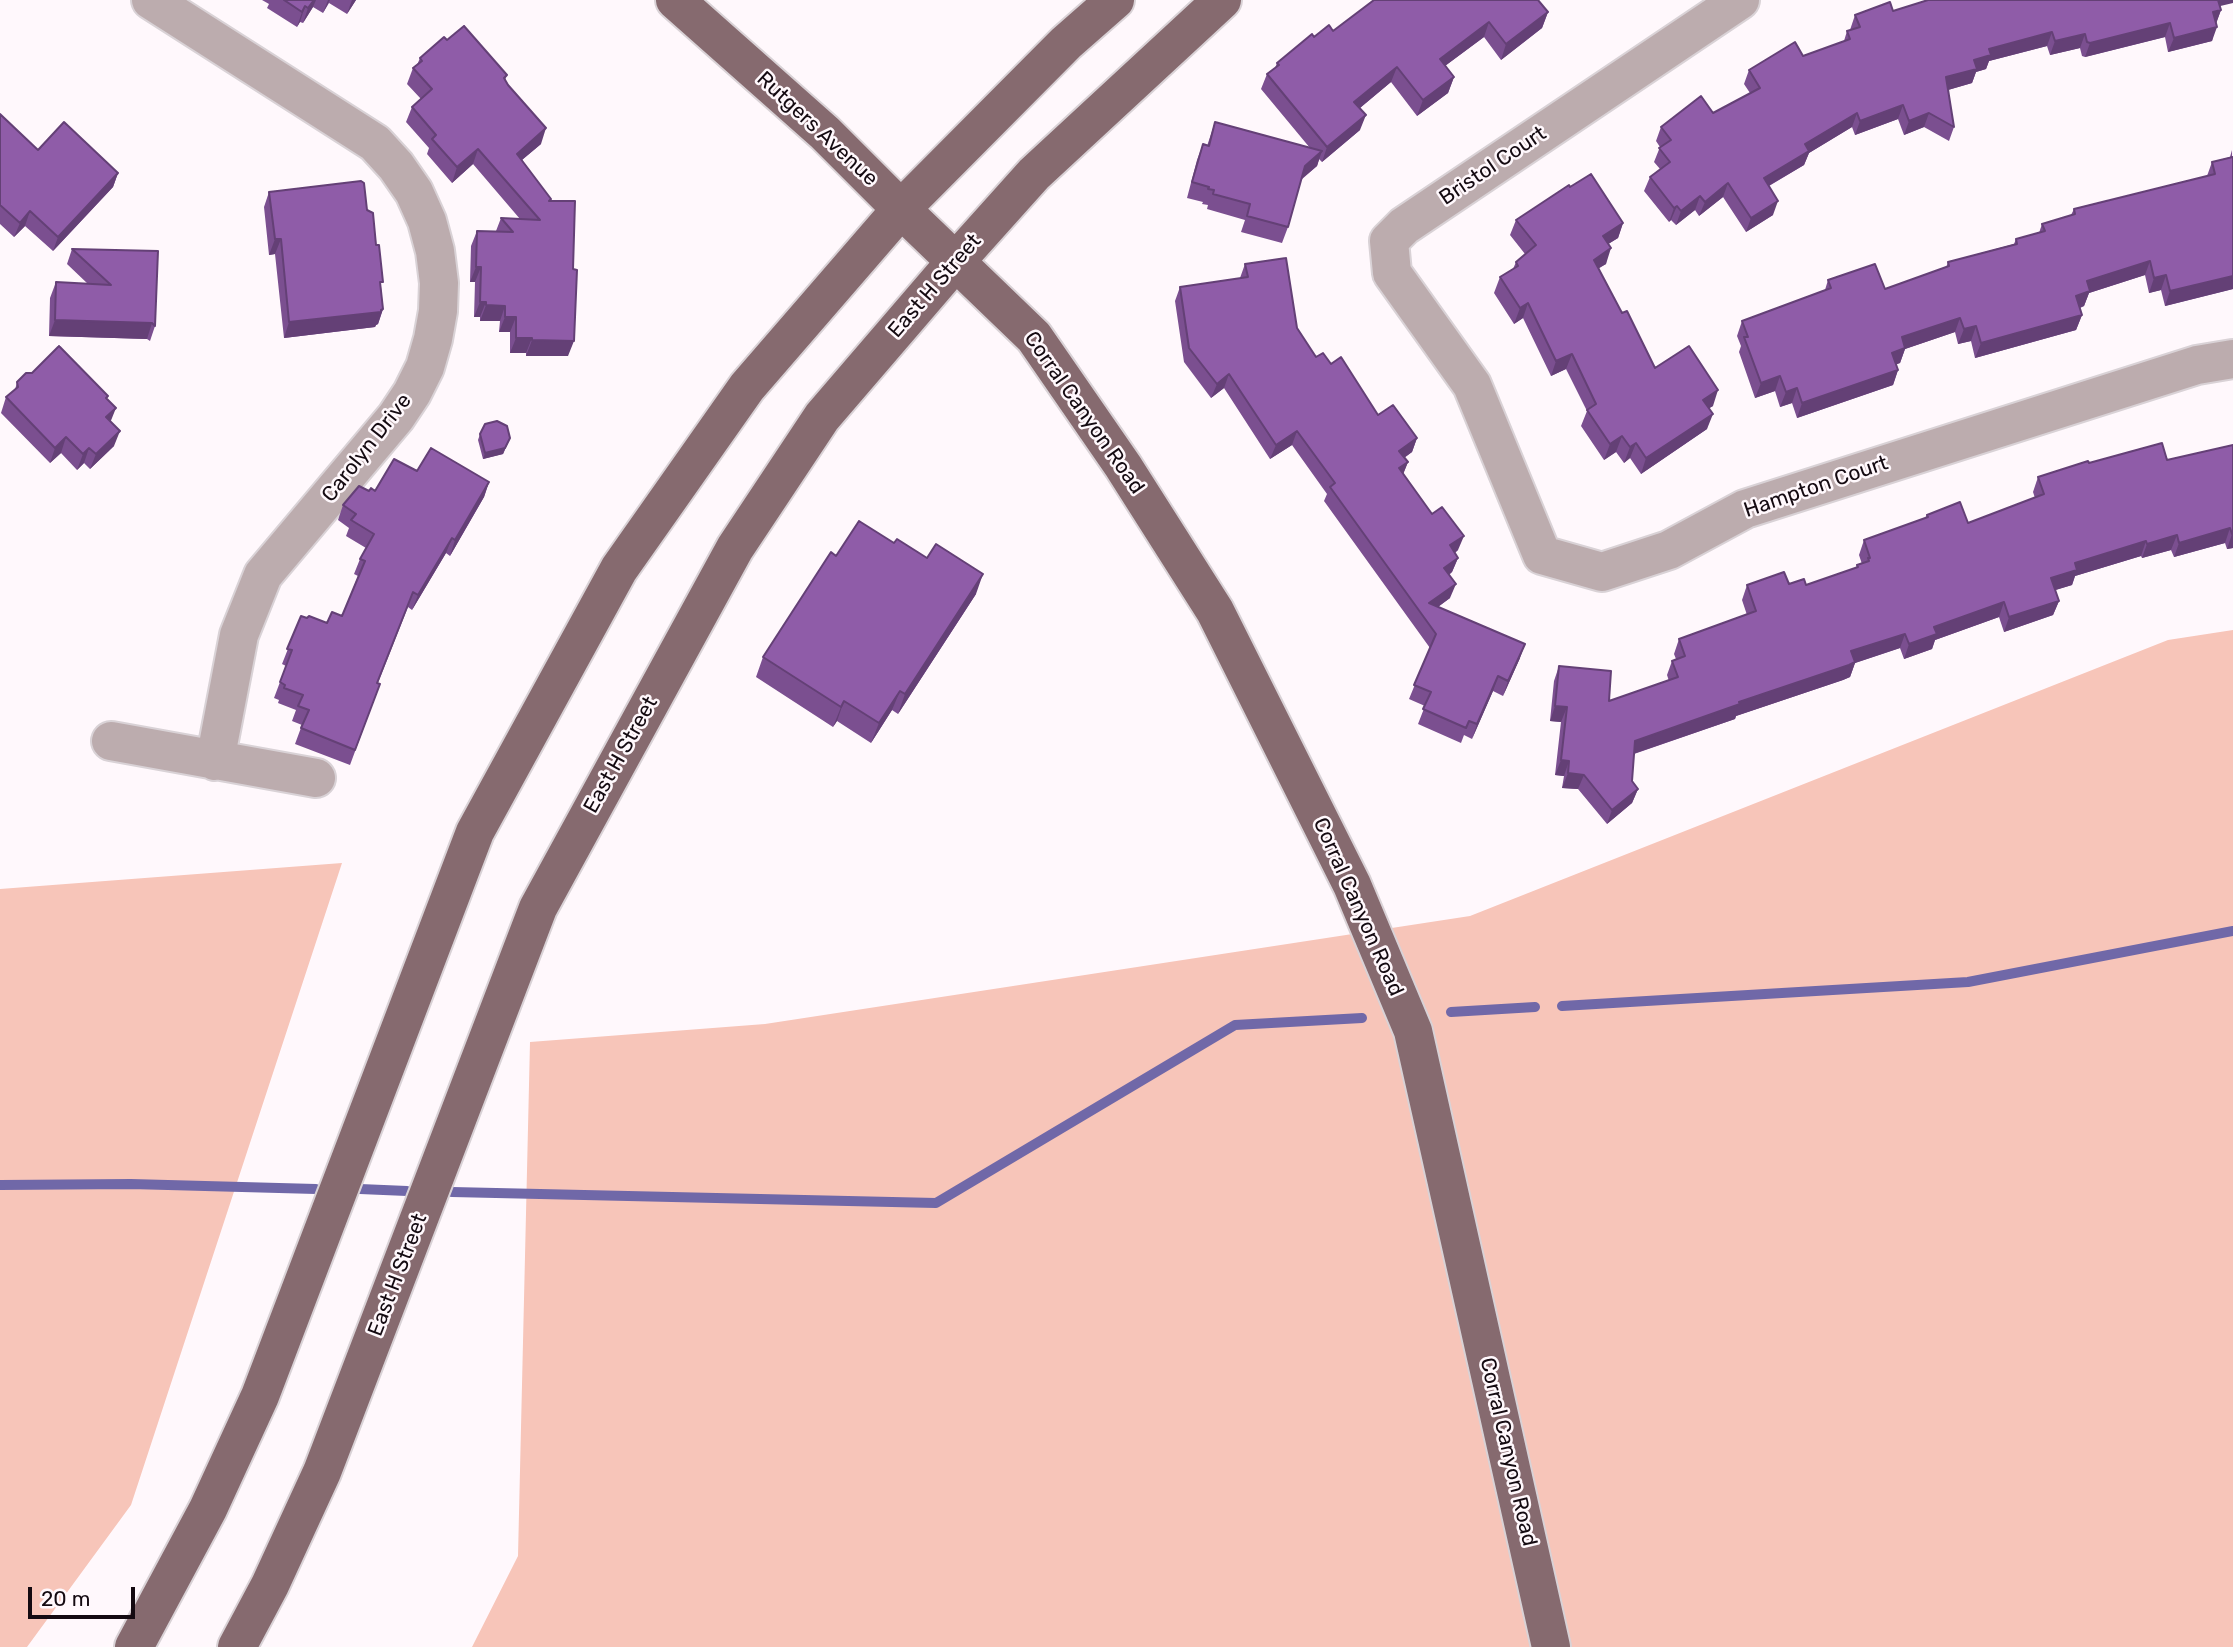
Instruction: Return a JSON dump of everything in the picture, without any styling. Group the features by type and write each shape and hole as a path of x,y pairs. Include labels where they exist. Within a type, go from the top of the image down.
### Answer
{"main road":[{"name":"Rutgers Avenue","path":"675,0 825,133 956,261"},
{"path":"134,1647 208,1509 260,1396 475,832 619,569 747,387 901,209 1066,43 1115,0"},
{"name":"East H Street","path":"237,1647 270,1585 322,1472 538,908 735,548 822,417 956,261 1034,174 1222,0"},
{"name":"Corral Canyon Road","path":"956,261 1034,337 1123,466 1215,611 1352,885 1413,1031 1552,1647"}],"street":[{"name":"Carolyn Drive","path":"151,0 375,143 414,192 427,221 435,251 439,283 433,339 425,367 412,393 396,416 263,575 239,635 215,761"},
{"name":"Bristol Court","path":"1472,384 1392,273 1389,241 1404,226 1740,0"},
{"name":"Hampton Court","path":"1472,384 1542,555 1602,572 1669,550 1745,509 2197,365 2233,359"},
{"path":"111,741 316,778"}],"shaded area":[{"path":"2233,630 2233,1647 472,1647 518,1556 530,1042 765,1024 1470,916 2168,640"},
{"path":"342,863 131,1505 27,1647 0,1647 0,889"}],"building":[{"path":"284,0 314,0 308,8 305,6 302,12"},
{"path":"1374,0 1538,0 1548,12 1506,44 1489,22 1440,59 1454,77 1423,100 1397,67 1354,102 1366,115 1327,147 1267,74 1312,34 1314,37 1329,25 1333,31"},
{"path":"1928,0 2218,0 2221,10 2213,12 2217,27 2174,38 2170,23 2090,43 2087,42 2085,34 2055,41 2052,32 1989,49 1991,55 1974,60 1977,69 1946,77 1954,127 1929,113 1909,121 1903,105 1860,121 1857,113 1805,144 1809,151 1764,178 1778,201 1751,218 1728,183 1705,202 1700,196 1681,211 1677,206 1674,208 1650,177 1670,162 1659,148 1671,140 1661,127 1701,96 1713,113 1760,88 1749,70 1795,42 1803,56 1850,39 1847,31 1860,27 1855,15 1890,2 1893,11"},
{"path":"464,26 507,75 504,78 508,85 546,128 517,154 551,199 549,201 575,201 573,269 577,270 574,341 516,338 516,317 505,317 505,306 480,302 481,267 476,267 477,231 513,232 501,218 540,220 478,149 457,167 432,139 436,135 412,107 432,89 413,68 422,61 420,58 444,37 447,40"},
{"path":"0,114 38,150 64,122 118,173 58,237 30,211 20,223 0,205"},
{"path":"1215,122 1322,151 1305,166 1288,227 1247,216 1250,204 1213,194 1214,190 1208,189 1209,187 1192,182 1203,144 1209,146"},
{"path":"2233,157 2233,276 2170,291 2166,275 2154,278 2150,261 2087,281 2090,291 2076,296 2082,315 1981,343 1976,326 1964,329 1960,318 1902,337 1905,348 1892,353 1898,370 1802,403 1797,388 1786,392 1780,376 1761,383 1744,337 1748,337 1742,321 1831,288 1828,280 1875,264 1885,289 1949,266 1948,262 2017,244 2016,239 2045,231 2042,224 2075,214 2074,209 2215,174 2212,162"},
{"path":"1591,174 1623,223 1603,236 1611,248 1594,260 1622,313 1627,311 1655,368 1689,346 1718,390 1703,400 1713,414 1646,458 1636,443 1630,447 1622,436 1610,444 1587,410 1596,404 1572,354 1556,361 1528,303 1520,308 1500,277 1518,266 1516,262 1536,245 1516,220 1569,185 1570,187"},
{"path":"361,181 364,183 367,210 373,213 376,245 379,245 383,309 381,312 289,322 281,239 275,239 269,192"},
{"path":"72,249 158,251 155,326 152,323 55,320 56,282 111,285"},
{"path":"1286,258 1297,328 1316,357 1323,353 1331,364 1341,357 1378,415 1393,405 1417,438 1399,451 1408,462 1399,468 1432,514 1442,507 1464,536 1450,545 1458,558 1444,568 1456,584 1429,603 1525,644 1508,681 1498,676 1477,724 1469,721 1466,728 1423,709 1431,692 1414,685 1436,634 1330,487 1335,483 1297,431 1276,445 1229,374 1217,384 1189,348 1180,287 1248,277 1245,264"},
{"path":"59,346 108,396 106,398 116,408 106,417 120,431 96,454 89,448 83,454 66,437 55,448 6,397 18,387 17,382 26,373 32,373"},
{"path":"497,421 507,426 510,438 505,448 485,453 480,434 485,424"},
{"path":"2162,443 2167,460 2233,445 2233,534 2230,528 2179,543 2177,535 2147,544 2146,541 2075,563 2077,570 2051,578 2059,601 2009,617 2004,602 1934,627 1937,634 1909,644 1905,634 1851,651 1855,662 1849,665 1635,741 1632,781 1638,789 1612,810 1584,775 1568,773 1569,761 1561,760 1567,707 1555,706 1559,666 1611,671 1609,701 1678,677 1672,661 1685,656 1679,639 1756,611 1747,585 1784,572 1789,584 1804,579 1806,585 1869,561 1864,540 1928,517 1927,515 1960,502 1968,523 2044,494 2038,477 2088,461 2089,463"},
{"path":"431,448 489,482 418,595 413,592 377,683 380,684 355,750 301,728 309,710 298,706 303,695 284,688 285,685 280,682 292,650 287,649 301,616 327,623 332,612 342,616 365,561 360,559 374,534 351,520 356,514 343,505 359,486 375,491 394,459 417,471"},
{"path":"859,521 894,543 897,539 927,558 936,544 983,574 905,694 900,691 879,723 844,701 841,707 763,657 831,552 836,556"}],"waterway":[{"path":"1562,1006 1968,982 2233,931"},
{"path":"1451,1012 1535,1007"},
{"path":"452,1192 936,1203 1235,1025 1362,1018"},
{"path":"0,1185 131,1184 316,1189"},
{"path":"360,1189 407,1191"}]}
